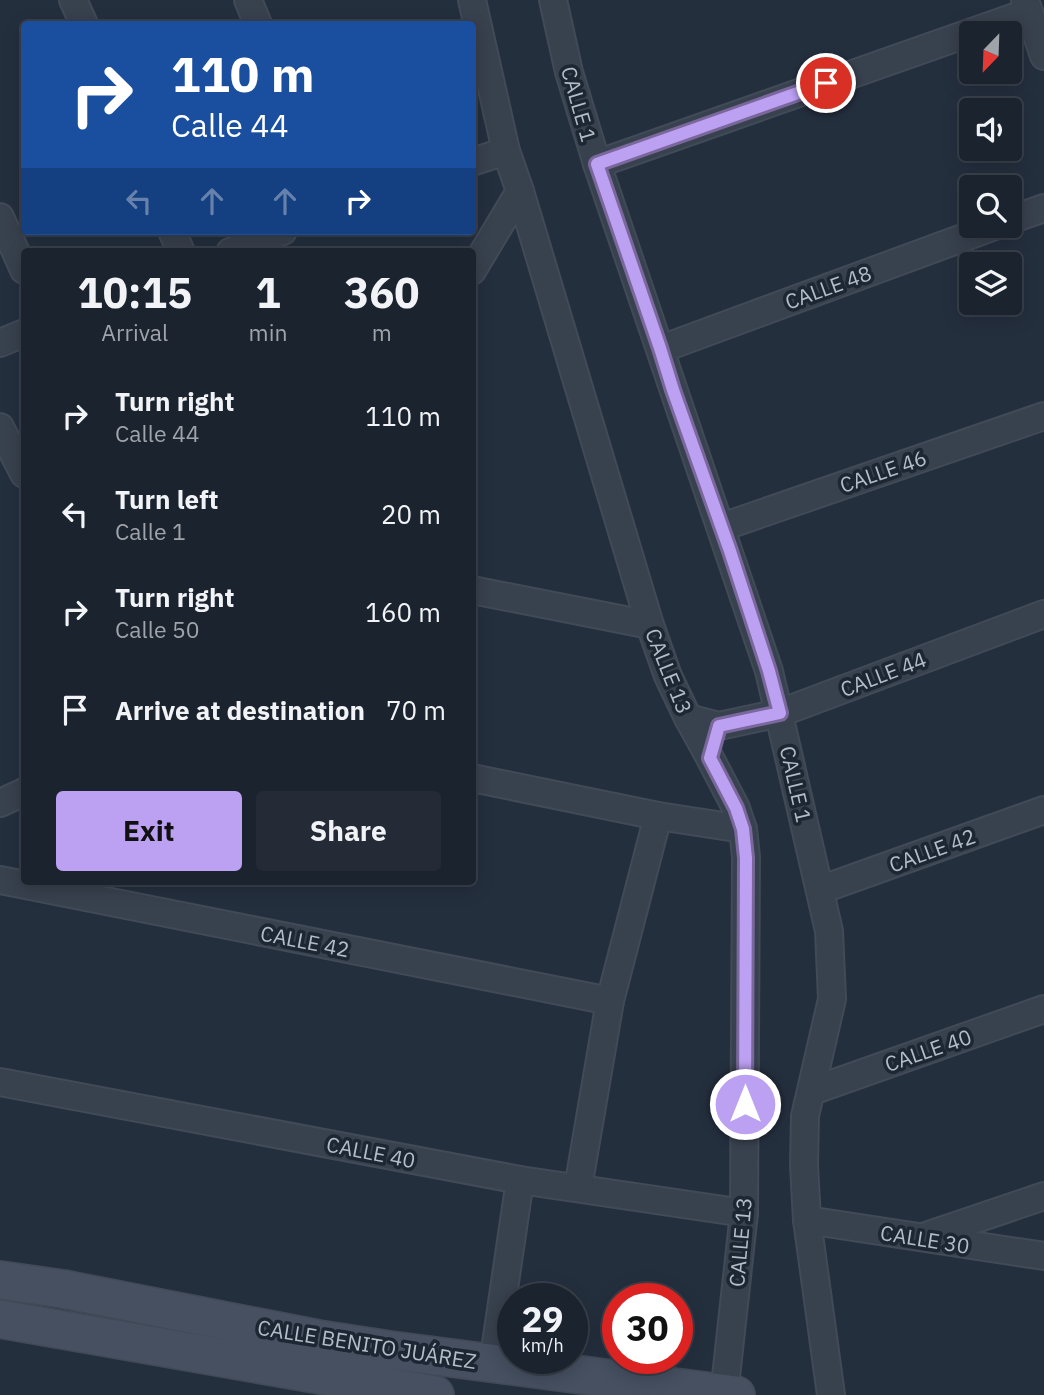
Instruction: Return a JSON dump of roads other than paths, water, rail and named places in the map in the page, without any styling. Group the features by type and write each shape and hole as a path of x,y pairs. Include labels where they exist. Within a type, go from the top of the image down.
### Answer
{"street":[{"path":"73,0 83,21"},
{"path":"248,0 257,21"},
{"name":"CALLE 1","path":"553,0 569,72 597,164 769,671 829,931 832,999 805,1116 804,1165 807,1220 831,1395"},
{"name":"CALLE 13","path":"478,3 506,151 650,625 668,676 736,808 743,829 746,858 744,1213 728,1394"},
{"path":"597,164 1027,6 1044,56"},
{"path":"476,161 506,151"},
{"path":"476,264 520,191"},
{"path":"1022,216 1044,208"},
{"path":"0,217 21,263"},
{"path":"246,248 274,235"},
{"name":"CALLE 48","path":"660,348 962,238"},
{"path":"0,342 21,334"},
{"name":"CALLE 46","path":"722,527 1044,416"},
{"path":"0,427 21,468"},
{"path":"476,591 650,625"},
{"name":"CALLE 44","path":"688,718 719,726 780,713 1044,614"},
{"path":"710,758 719,726"},
{"path":"476,779 658,816 743,829"},
{"path":"0,803 21,793"},
{"name":"CALLE 42","path":"820,890 1044,810"},
{"path":"578,1188 610,1001 658,816"},
{"name":"CALLE 42","path":"0,880 21,884"},
{"name":"CALLE 42","path":"25,885 610,1001"},
{"name":"CALLE 40","path":"812,1091 1044,1009"},
{"name":"CALLE 40","path":"0,1082 520,1180 744,1213"},
{"path":"493,1364 520,1180"},
{"path":"920,1238 1044,1196"},
{"name":"CALLE 30","path":"807,1220 1044,1256"},
{"name":"CALLE BENITO JUÁREZ","path":"0,1280 63,1289 317,1339 728,1394"},
{"name":"CALLE BENITO JUÁREZ","path":"0,1319 435,1395"}]}
